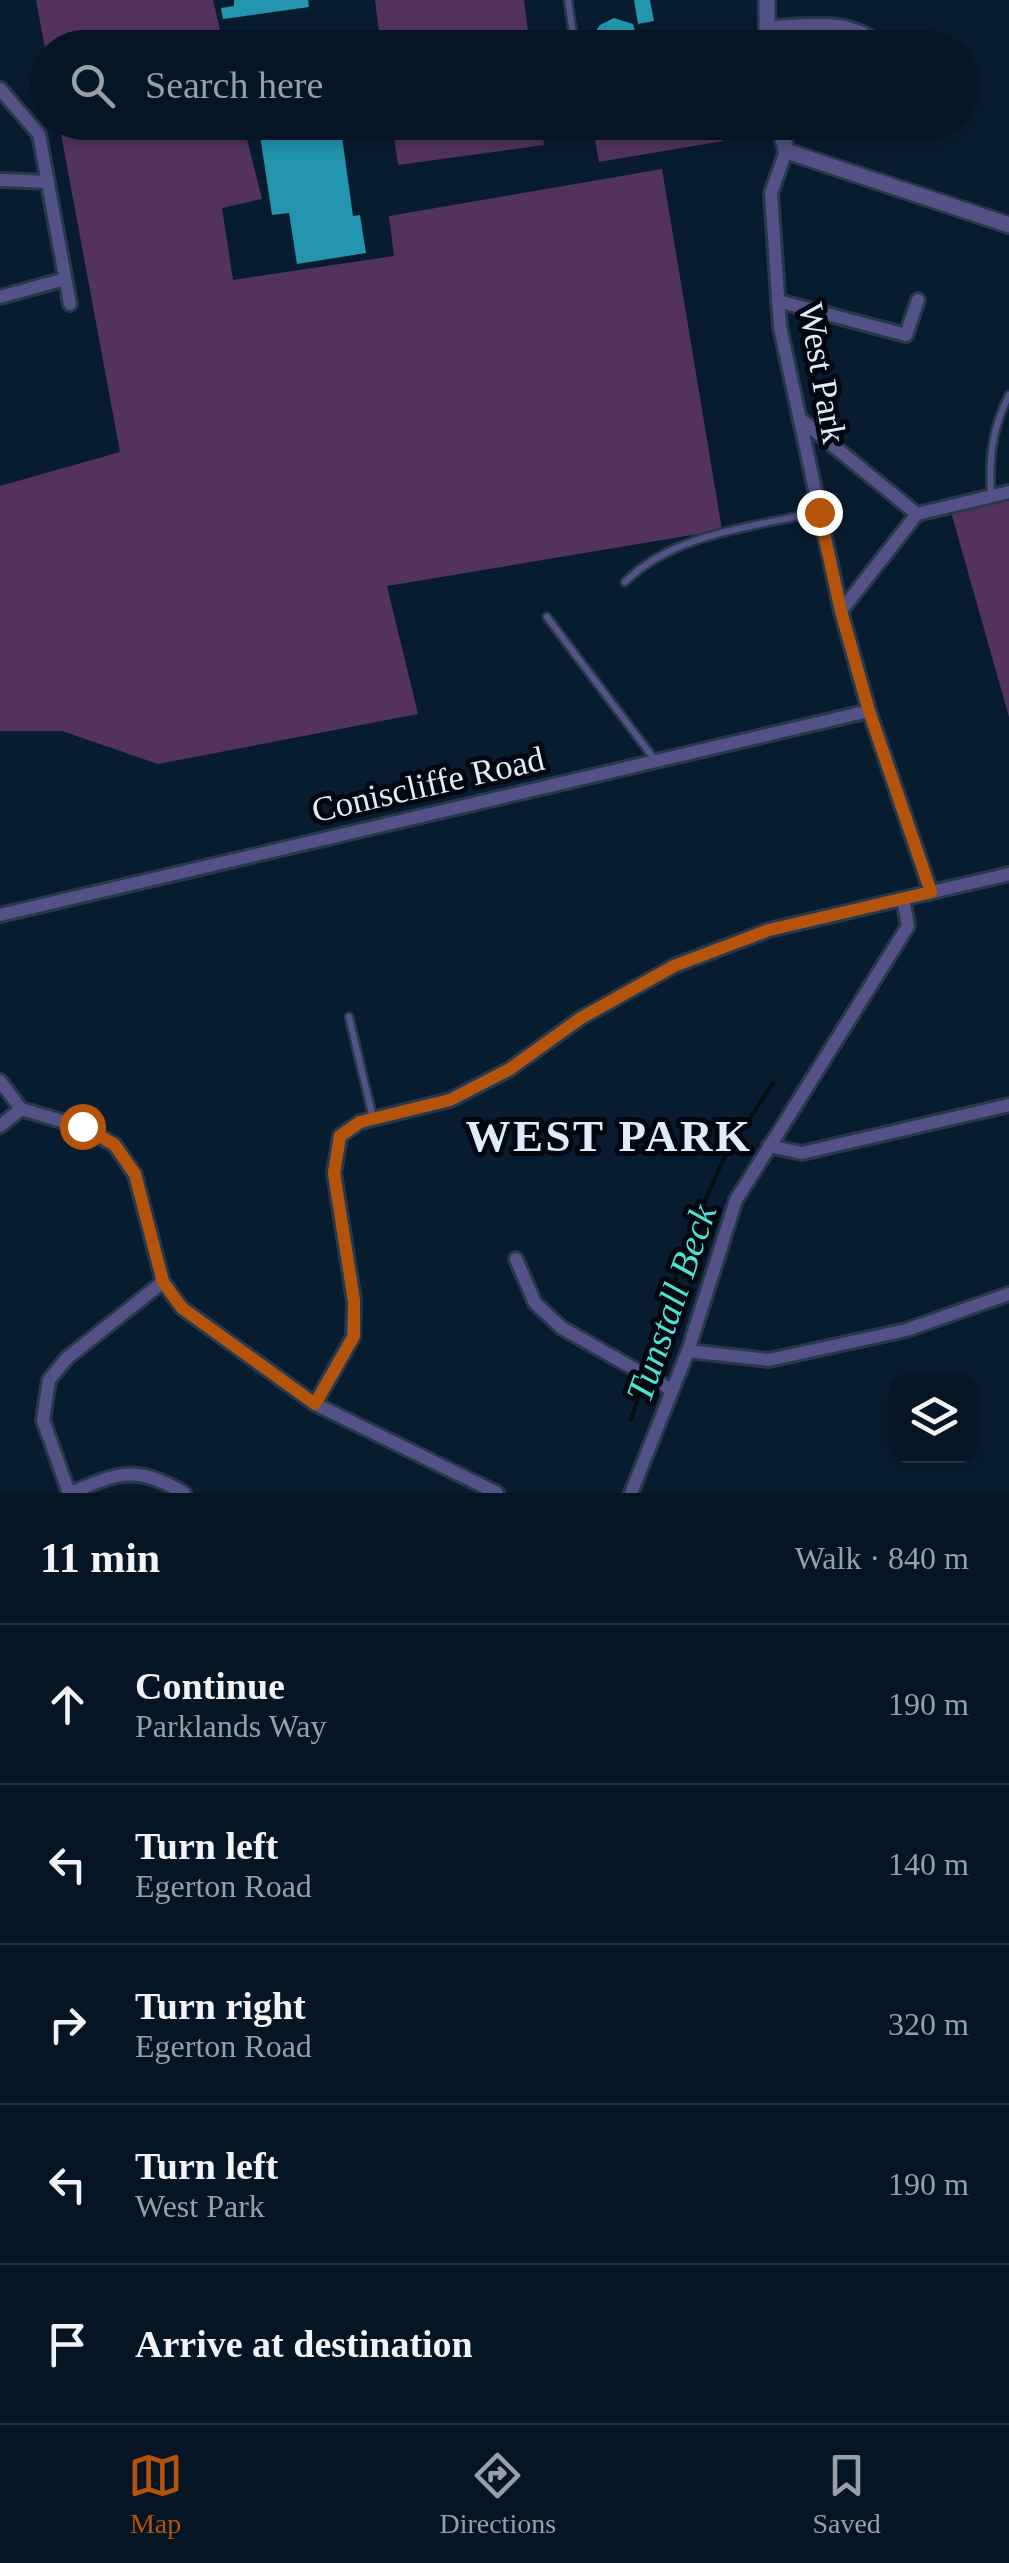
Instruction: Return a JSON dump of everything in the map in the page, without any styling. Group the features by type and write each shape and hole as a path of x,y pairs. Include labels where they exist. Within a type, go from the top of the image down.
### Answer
{"street":[{"path":"768,0 768,30"},
{"path":"768,27 846,25 857,30"},
{"path":"0,89 30,123"},
{"path":"41,140 70,304"},
{"path":"783,140 786,151 1009,225"},
{"name":"West Park","path":"786,151 771,194 780,327 841,611 869,711 931,892"},
{"path":"0,180 48,182"},
{"path":"0,297 65,279"},
{"path":"778,301 906,335 918,300"},
{"path":"799,418 917,514"},
{"path":"841,611 917,514 1009,492"},
{"name":"Coniscliffe Road","path":"0,915 869,711"},
{"path":"315,1404 354,1336 354,1301 334,1173 340,1136 360,1122 450,1100 510,1069 581,1018 674,966 769,930 1009,874"},
{"path":"632,1493 688,1351 736,1200 908,926 903,899"},
{"path":"0,1081 21,1109 82,1126 114,1144 135,1174 163,1282 182,1308 315,1404 496,1493"},
{"path":"769,1146 802,1153 1009,1105"},
{"path":"0,1126 21,1109"},
{"path":"516,1259 535,1303 562,1328 672,1390"},
{"path":"163,1282 67,1358 49,1380 43,1420 70,1493 115,1474 140,1474 164,1481 184,1493"},
{"path":"688,1351 769,1360 906,1330 1009,1294"}],"lane":[{"path":"568,0 572,30"},
{"path":"992,496 989,460 993,430 1009,395"},
{"path":"625,582 666,551 710,536 819,512"},
{"path":"547,617 656,761"},
{"path":"349,1017 373,1119"}],"shaded area":[{"path":"36,0 213,0 220,30 42,30"},
{"path":"375,0 524,0 528,30 379,30"},
{"path":"62,140 247,140 262,199 222,208 233,280 394,256 389,216 662,169 722,530 387,586 418,714 158,764 62,731 0,731 0,486 120,452"},
{"path":"394,140 543,140 544,145 398,165"},
{"path":"595,140 723,140 723,141 599,162"},
{"path":"1009,498 1009,717 951,512"}],"building":[{"path":"234,0 308,0 309,7 223,19 221,8 234,6"},
{"path":"634,0 650,0 654,21 638,24"},
{"path":"614,18 633,24 635,30 596,30"},
{"path":"261,140 342,140 353,216 360,215 366,253 297,264 289,213 272,215"}],"waterway":[{"name":"Tunstall Beck","path":"631,1420 689,1237 724,1158 773,1083"}],"district":[{"name":"WEST PARK","path":"609,1135"}],"route":[{"path":"82,1126 114,1144 135,1174 163,1282 182,1308 315,1404 354,1336 354,1301 334,1173 340,1136 360,1122 450,1100 510,1069 581,1018 674,966 769,930 931,892 869,711 819,512"}]}
